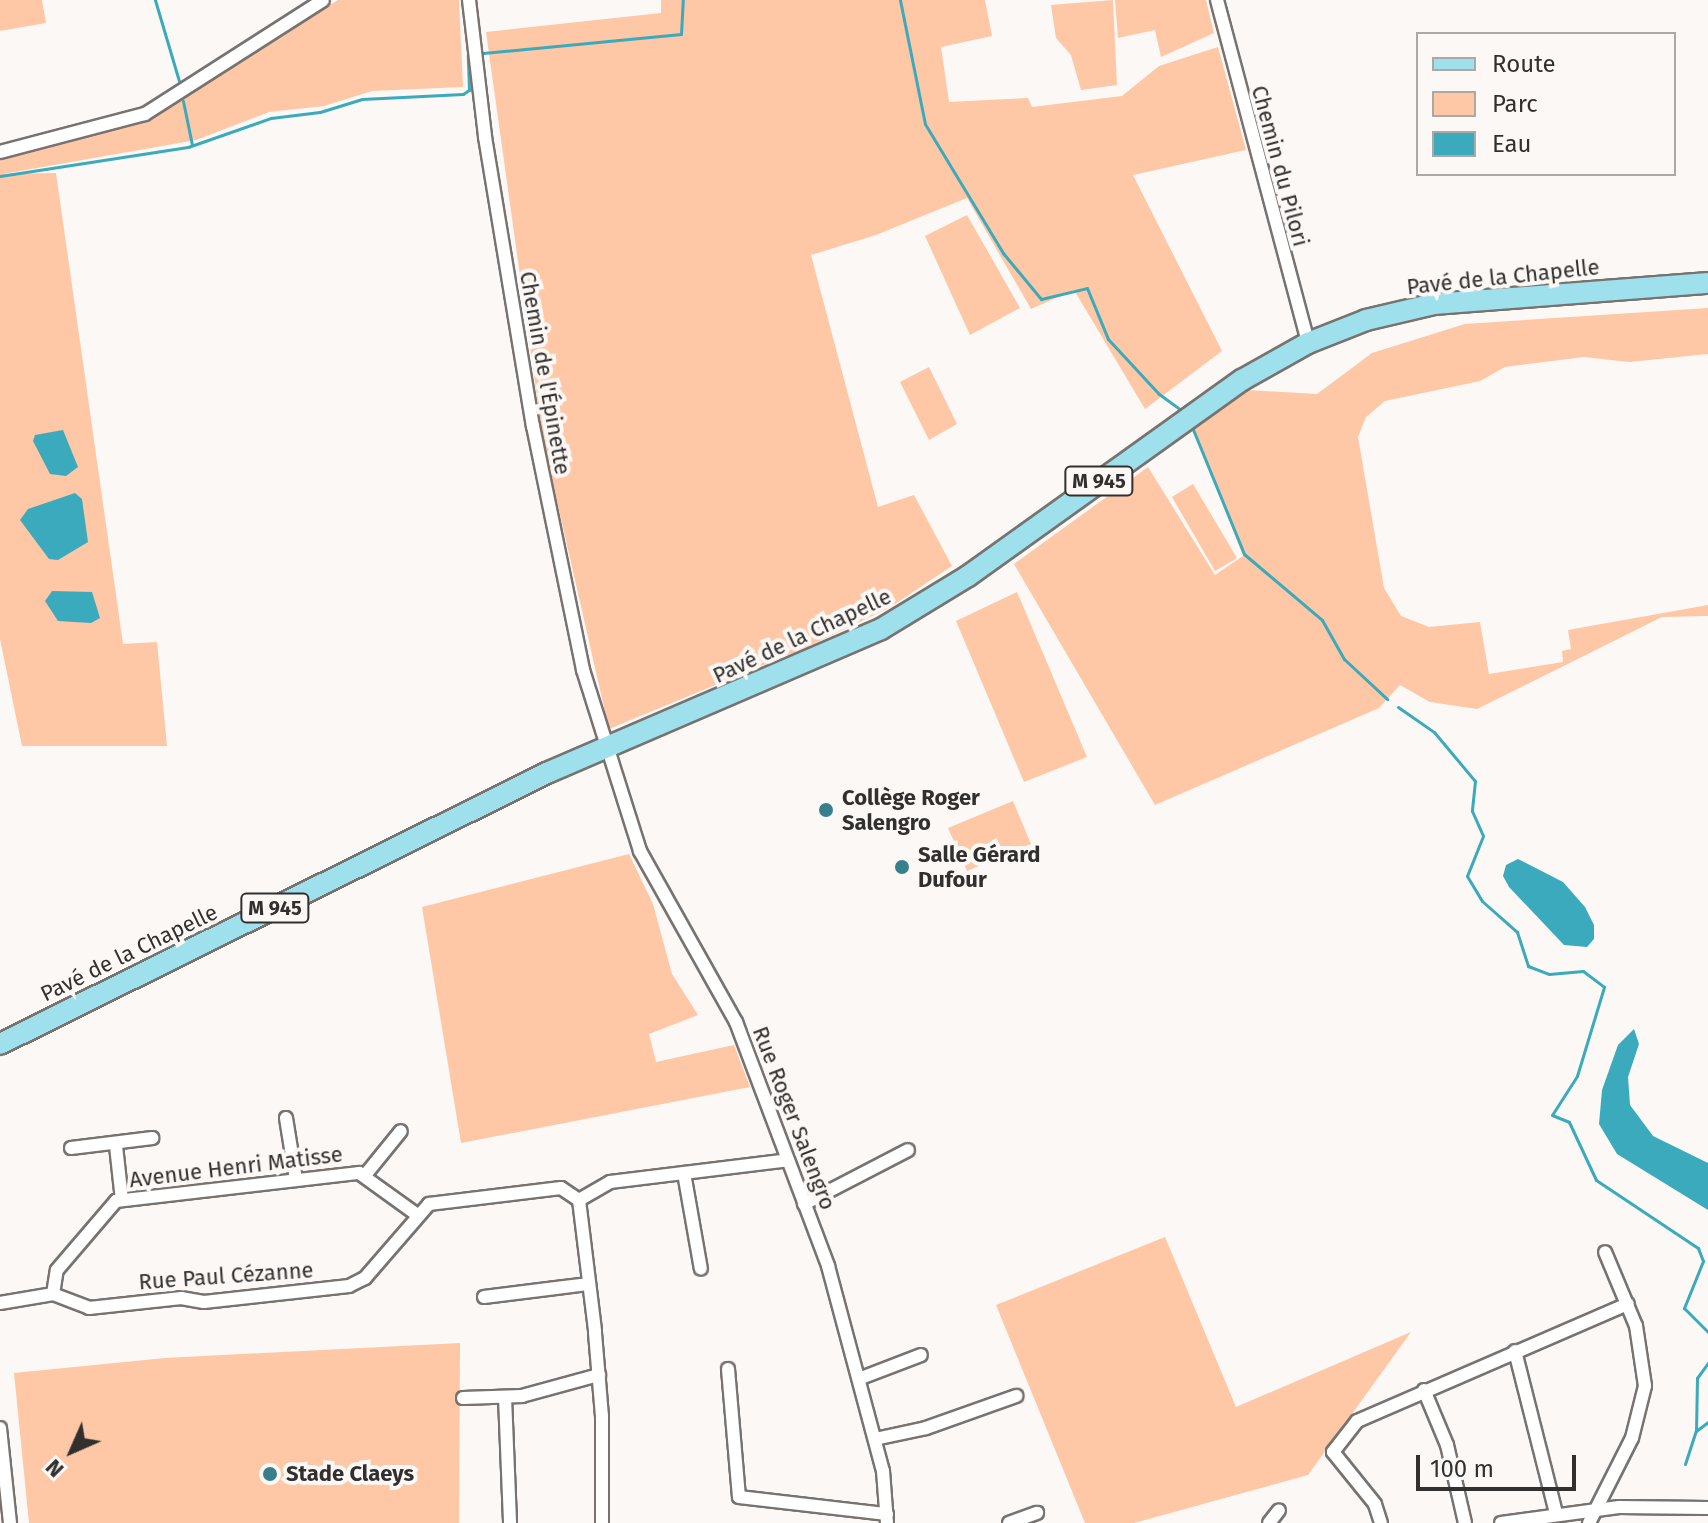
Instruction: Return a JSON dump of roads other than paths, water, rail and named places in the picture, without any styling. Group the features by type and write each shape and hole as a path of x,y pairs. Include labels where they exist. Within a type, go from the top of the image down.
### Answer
{"main road":[{"name":"Pavé de la Chapelle","path":"0,1044 606,747 819,660 904,617 1232,386 1308,343 1366,320 1434,304 1708,283"}],"street":[{"path":"0,152 145,114 323,0"},
{"name":"Chemin de l'Épinette","path":"469,0 485,137 558,562 606,747"},
{"name":"Chemin du Pilori","path":"1217,0 1308,343"},
{"name":"Rue Roger Salengro","path":"606,747 644,861 736,1022 788,1160 861,1378 875,1439 887,1518"},
{"path":"286,1118 296,1180"},
{"path":"366,1174 401,1131"},
{"path":"71,1148 116,1146 152,1138"},
{"path":"116,1146 122,1200"},
{"path":"804,1204 908,1150"},
{"path":"579,1200 605,1183 788,1160"},
{"path":"684,1173 701,1269"},
{"name":"Avenue Henri Matisse","path":"53,1294 60,1265 106,1208 122,1200 366,1174 416,1214"},
{"path":"416,1214 434,1203 561,1188 579,1200 599,1375 602,1523"},
{"name":"Rue Paul Cézanne","path":"53,1294 89,1308 181,1298 204,1302 349,1286 369,1273 416,1214"},
{"path":"1589,1523 1632,1438 1644,1397 1642,1348 1628,1304 1605,1252"},
{"path":"484,1297 589,1284"},
{"path":"0,1303 53,1294"},
{"path":"1381,1523 1378,1508 1333,1452 1362,1418 1628,1304"},
{"path":"1515,1351 1556,1513"},
{"path":"861,1378 921,1355"},
{"path":"728,1369 735,1489 741,1499 887,1518"},
{"path":"463,1398 505,1397 599,1375"},
{"path":"1424,1390 1447,1445 1465,1523"},
{"path":"875,1439 926,1428 1016,1396"},
{"path":"505,1397 510,1523"},
{"path":"0,1428 10,1523"},
{"path":"1501,1523 1596,1509 1708,1508"},
{"path":"1269,1523 1279,1510"},
{"path":"1009,1523 1037,1513"}],"water":[{"path":"63,430 78,467 66,476 50,474 33,441 35,435"},
{"path":"75,493 82,499 88,542 58,560 49,559 20,520 28,509"},
{"path":"52,591 92,592 100,618 91,623 58,621 45,601"},
{"path":"1518,859 1563,882 1585,907 1594,925 1594,939 1587,947 1564,945 1509,887 1503,876 1506,865"},
{"path":"1634,1029 1639,1044 1628,1077 1630,1105 1653,1136 1708,1163 1708,1210 1617,1154 1599,1124 1602,1090 1618,1045"}],"waterway":[{"path":"155,0 179,81"},
{"path":"483,53 681,34 683,0"},
{"path":"900,0 925,124 1003,253 1041,299 1087,288 1108,339 1159,394 1181,410"},
{"path":"0,176 188,147 271,118 320,112 362,99 463,94 469,90 468,55"},
{"path":"183,101 192,145"},
{"path":"1192,427 1244,554 1322,620 1344,659 1387,699"},
{"path":"1398,707 1434,732 1475,781 1472,811 1483,836 1467,876 1482,901 1517,932 1528,966 1549,974 1583,971 1604,987 1577,1076 1552,1115 1569,1122 1596,1180 1698,1248 1703,1261 1684,1308 1708,1332"},
{"path":"1696,1431 1697,1378 1708,1363"},
{"path":"1685,1464 1696,1431 1708,1422"}],"place":[{"name":"Collège Roger Salengro","path":"826,810"},
{"name":"Salle Gérard Dufour","path":"902,867"},
{"name":"Stade Claeys","path":"270,1474"}]}
